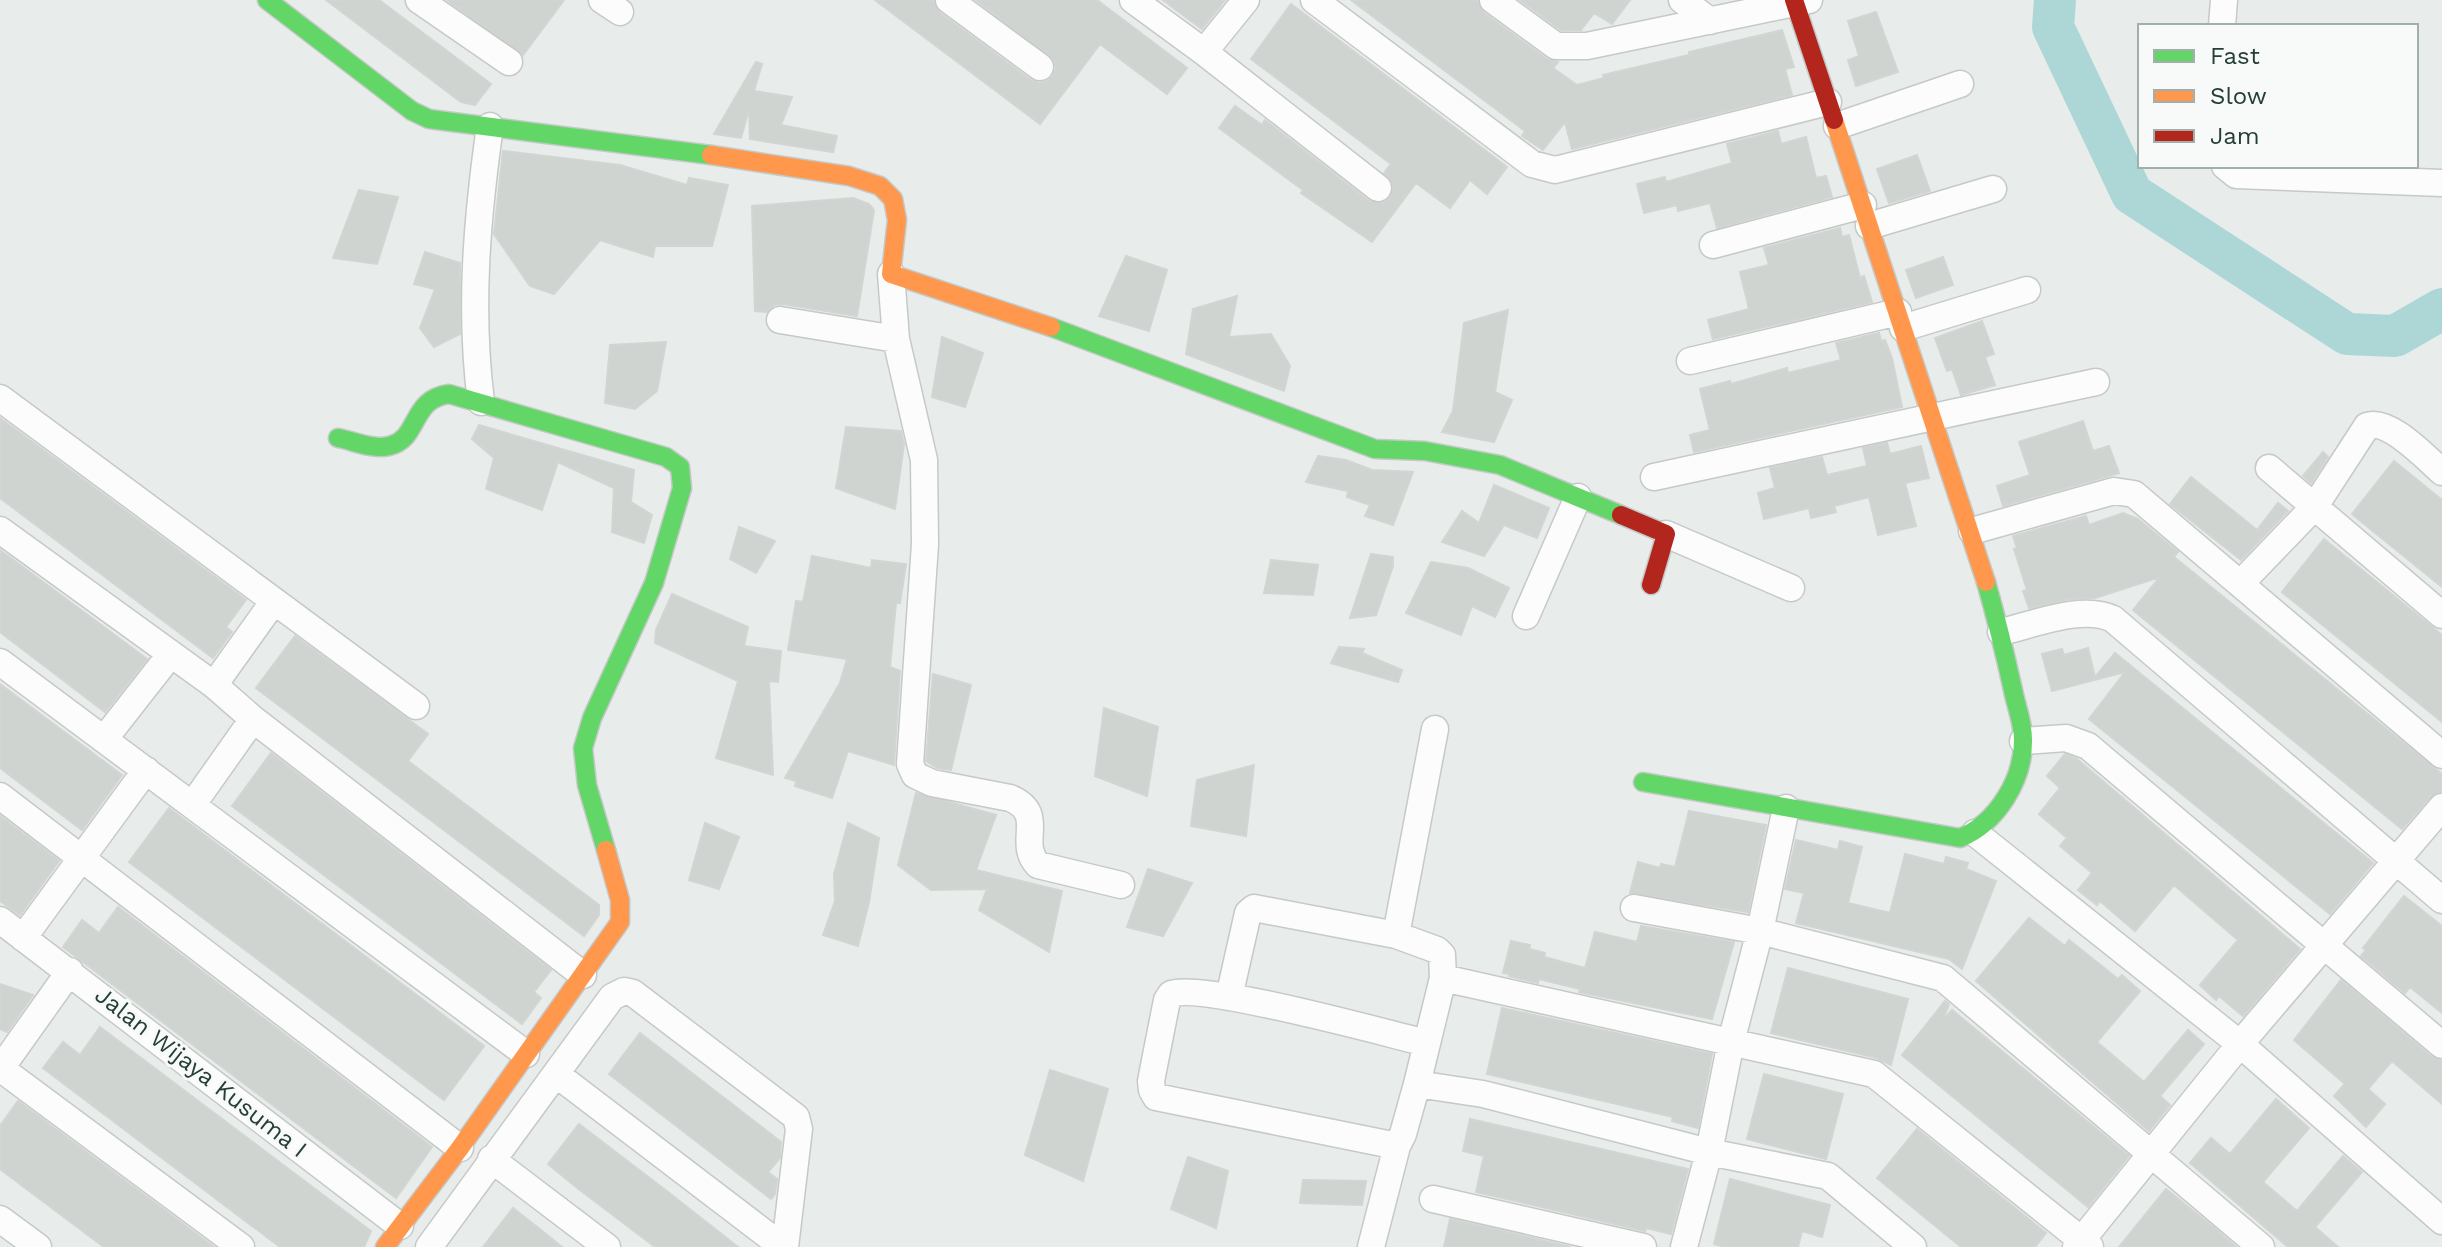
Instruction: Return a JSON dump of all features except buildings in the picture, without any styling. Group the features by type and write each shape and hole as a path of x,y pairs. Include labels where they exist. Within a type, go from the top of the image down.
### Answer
{"street":[{"path":"267,0 412,111 429,119 759,161 862,179 884,188 890,194 898,215 891,274 896,339 924,460 925,544 909,754 912,772 932,783 1022,803 1029,813 1030,849 1038,865 1121,885"},
{"path":"419,0 509,62"},
{"path":"949,0 1040,67"},
{"path":"1133,0 1378,188"},
{"path":"1204,52 1246,0"},
{"path":"1314,0 1532,164 1555,170 1832,114 1960,84"},
{"path":"1493,0 1556,46 1587,46 1799,1 1832,114 1972,531 2001,632 2023,741 2007,796 1975,833 1960,838 1643,782"},
{"path":"1682,0 1710,21"},
{"path":"2222,24 2224,0"},
{"path":"481,402 473,295 478,213 490,126"},
{"path":"2227,168 2236,175 2442,183"},
{"path":"1713,245 1993,189"},
{"path":"891,274 1101,344 1375,449 1467,457 1500,465 1791,588"},
{"path":"1690,361 1901,320 2027,290"},
{"path":"780,320 896,339"},
{"path":"1654,477 2096,382"},
{"path":"338,438 388,446 404,436 431,396 449,394 666,457 680,467 683,477 654,583 592,718 583,748 584,773 621,912 615,932 385,1247"},
{"path":"0,398 416,706"},
{"path":"2240,584 2315,506 2363,429 2372,424 2381,424 2393,431 2442,472"},
{"path":"2269,468 2442,615"},
{"path":"1972,531 2114,491 2127,491 2140,498 2442,755"},
{"path":"1526,616 1578,497"},
{"path":"0,530 214,685 253,719 583,975"},
{"path":"1651,585 1666,534"},
{"path":"214,685 274,601"},
{"path":"2001,632 2082,613 2099,613 2113,619 2442,900"},
{"path":"105,738 170,655"},
{"path":"0,662 526,1054"},
{"path":"193,804 253,719"},
{"path":"1396,935 1435,729"},
{"path":"2023,741 2066,738 2088,746 2442,1045"},
{"path":"23,938 146,770"},
{"path":"0,796 460,1148"},
{"path":"1443,978 1874,1074 2082,1245 2240,1044 2442,807"},
{"path":"1684,1247 1709,1152 1731,1042 1760,931 1786,808"},
{"path":"1975,833 2240,1044 2442,1221"},
{"path":"1229,997 1248,913 1254,908 1396,935 1437,950 1442,955 1443,978 1371,1247"},
{"path":"1634,908 1760,931 1943,978 2261,1247"},
{"name":"Jalan Wijaya Kusuma I","path":"0,920 400,1226"},
{"path":"70,971 0,1068 241,1247"},
{"path":"429,1247 612,997 624,991 633,993 796,1117 799,1129 784,1247 556,1074"},
{"path":"1397,1146 1156,1097 1151,1081 1169,997 1179,992 1229,997 1427,1043"},
{"path":"1417,1084 1483,1094 1709,1152 1828,1176 1913,1247"},
{"path":"491,1159 607,1247"},
{"path":"1433,1199 1643,1247"},
{"path":"0,1219 38,1247"}],"waterway":[{"path":"2055,0 2053,27 2132,194 2347,334 2395,336 2442,309"}],"traffic: fast":[{"path":"267,0 412,111 429,119 711,155"},
{"path":"1051,327 1375,449 1425,451 1500,465 1621,515"},
{"path":"338,438 370,446 389,446 406,436 428,403 449,394 666,457 680,467 682,488 654,583 592,718 583,748 587,785 606,850"},
{"path":"1643,782 1960,838 1973,831 1986,822 2006,798 2019,769 2023,739 2021,720 1986,582"}],"traffic: slow":[{"path":"1834,120 1986,582"},
{"path":"711,155 849,176 880,186 893,199 897,220 891,274 1051,327"},
{"path":"385,1247 460,1148 620,922 620,900 606,850"}],"traffic: jam":[{"path":"1794,0 1834,120"},
{"path":"1621,515 1666,534 1651,585"}]}
